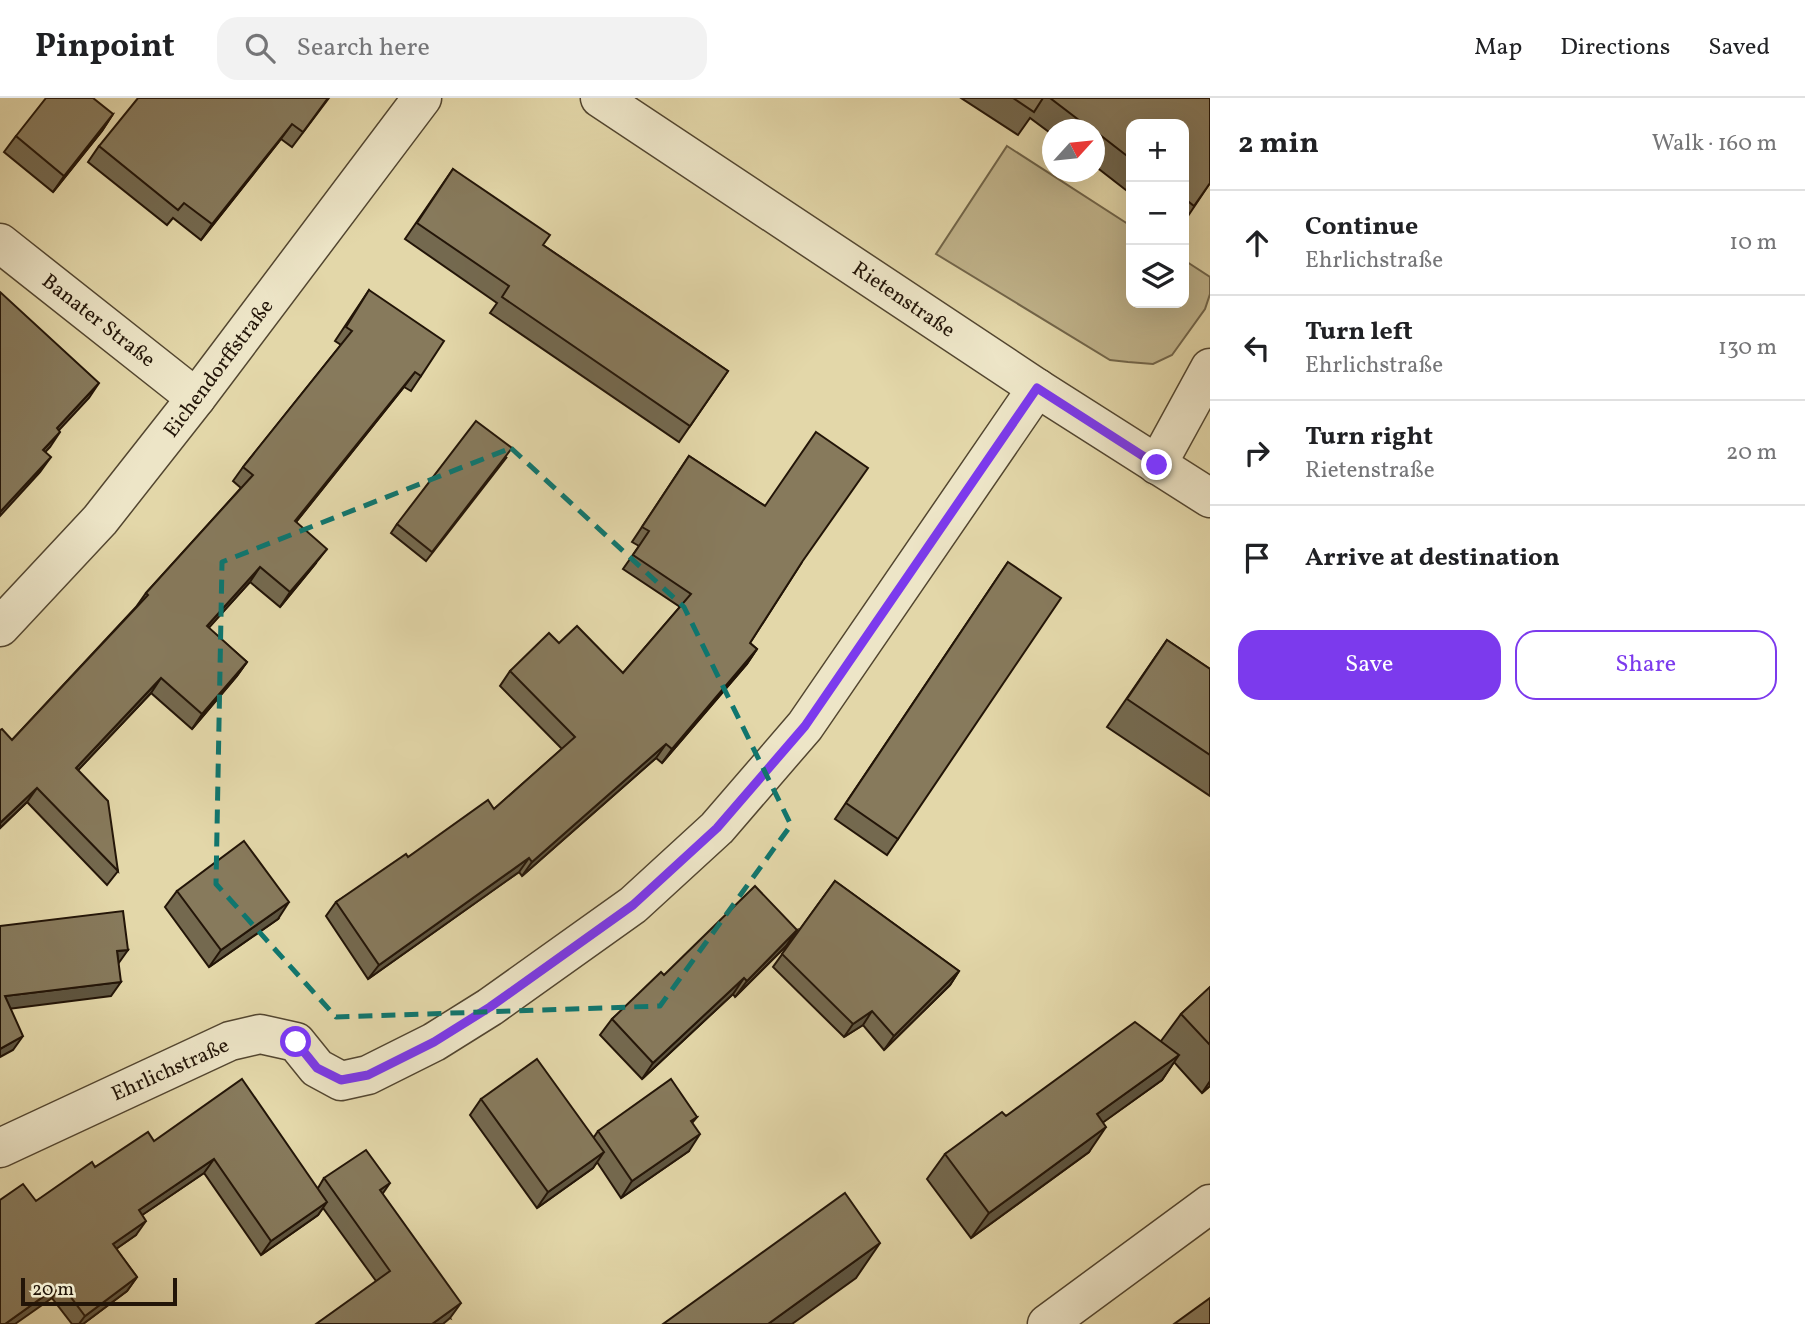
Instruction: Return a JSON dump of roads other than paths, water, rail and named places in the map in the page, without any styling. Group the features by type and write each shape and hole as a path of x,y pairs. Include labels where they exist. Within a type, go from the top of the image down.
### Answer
{"street":[{"name":"Eichendorffstraße","path":"0,627 100,520 196,398 422,98"},
{"name":"Rietenstraße","path":"600,98 1037,388 1210,498"},
{"name":"Banater Straße","path":"0,243 196,398"},
{"path":"1157,465 1210,368"},
{"name":"Ehrlichstraße","path":"0,1149 230,1041 260,1034 296,1042 317,1068 341,1080 368,1075 434,1042 490,1007 633,905 717,828 805,726 1037,388"},
{"path":"1047,1324 1210,1204"}]}
